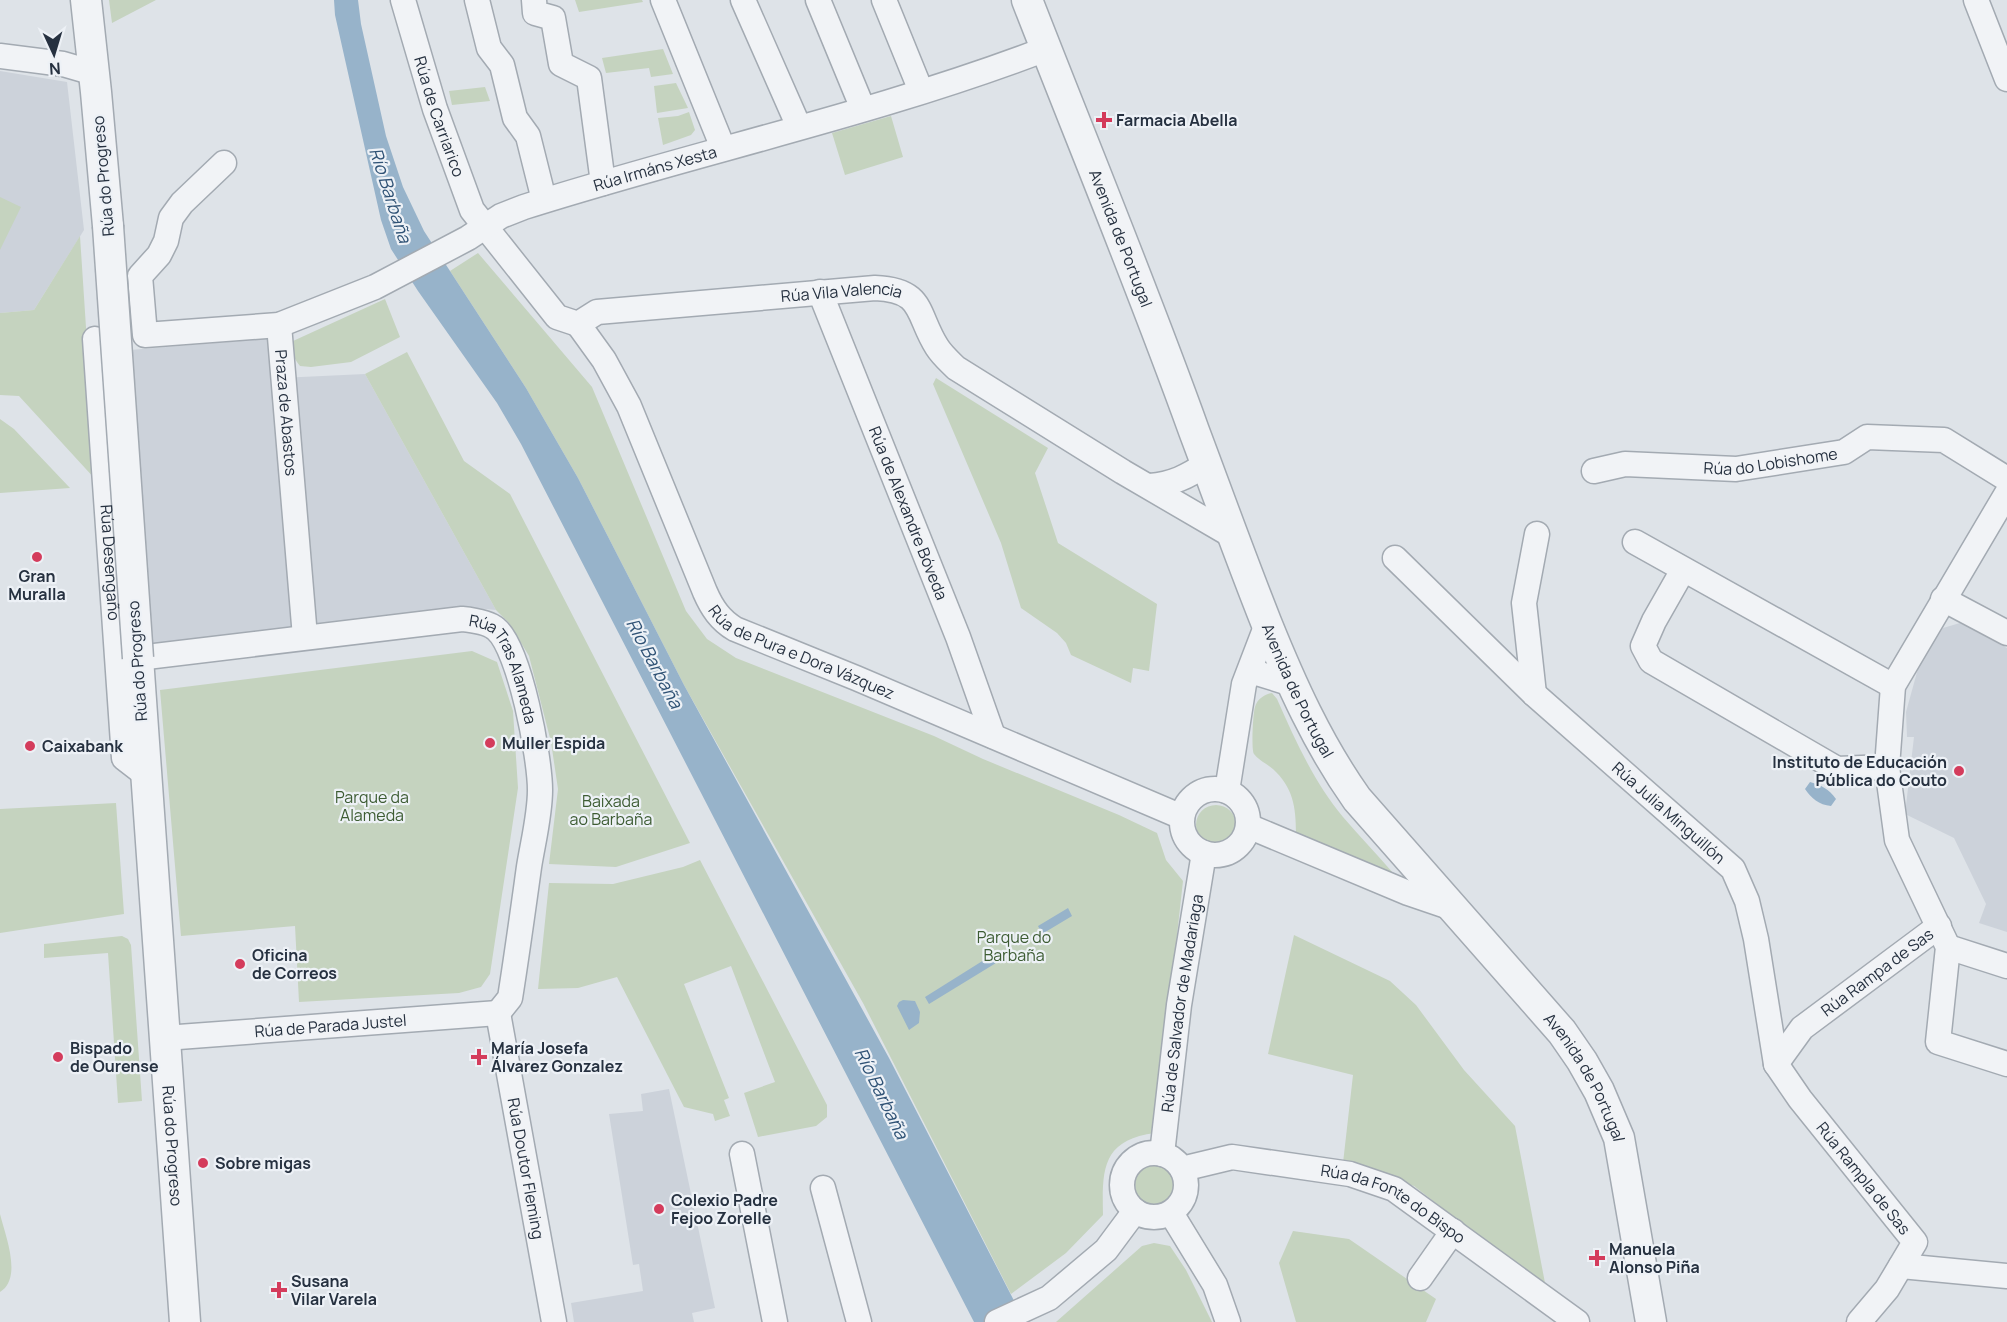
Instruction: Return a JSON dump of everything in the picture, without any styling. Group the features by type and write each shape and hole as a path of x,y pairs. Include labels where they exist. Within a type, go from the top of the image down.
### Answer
{"street":[{"name":"Rúa do Progreso","path":"86,0 108,226 185,1322"},
{"name":"Rúa de Carriarico","path":"403,0 432,98 467,199 484,236"},
{"path":"477,0 489,48 502,65 515,118 528,136 544,200"},
{"path":"534,0 535,13 553,18 561,64 589,78 603,183"},
{"path":"663,0 723,148"},
{"path":"743,0 799,127"},
{"path":"818,0 863,109"},
{"path":"884,0 921,92"},
{"name":"Avenida de Portugal","path":"1027,0 1155,326 1218,501 1267,624 1260,671 1292,684 1316,735 1343,780 1378,825 1420,890 1452,908 1562,1032 1582,1061 1606,1106 1619,1138 1651,1322"},
{"path":"1976,0 2007,79"},
{"name":"Rúa Irmáns Xesta","path":"279,325 375,287 484,236 501,216 544,200 921,92 1046,50"},
{"path":"0,56 63,64 94,73"},
{"path":"224,163 176,210 171,218 166,241 159,255 140,276 145,335 279,325"},
{"path":"484,236 557,317 578,324"},
{"name":"Rúa Vila Valencia","path":"578,324 597,312 820,292 888,288 900,291 909,297 920,310 936,346 944,357 957,368 1231,535"},
{"name":"Rúa de Alexandre Bóveda","path":"820,292 958,637 993,736"},
{"name":"Rúa de Pura e Dora Vázquez","path":"578,324 604,360 621,389 705,592 711,605 725,623 1182,817"},
{"name":"Praza de Abastos","path":"279,325 305,637"},
{"name":"Rúa Desengaño","path":"95,339 124,758 146,775"},
{"name":"Rúa do Lobishome","path":"1594,471 1624,464 1736,469 1844,452 1868,438 1944,440 2007,479"},
{"path":"1150,486 1166,485 1180,480 1206,464"},
{"name":"Rúa Rampa de Sas","path":"1776,1064 1802,1028 1943,936 1897,840 1887,767 1893,686 2007,494"},
{"path":"1175,502 1218,501"},
{"path":"1534,694 1524,603 1537,534"},
{"path":"1635,542 1893,686"},
{"name":"Rúa Julia Minguillón","path":"1395,558 1534,694 1732,869 1747,901 1754,929 1776,1064"},
{"path":"1683,570 1654,621 1643,646 1651,661 1838,769 1887,767"},
{"path":"1943,599 2007,633"},
{"name":"Rúa Tras Alameda","path":"138,658 462,619 476,620 496,628 505,640 528,705 536,748 540,791 510,998 498,1013"},
{"path":"1227,792 1260,671 1267,624"},
{"path":"1217,789 1227,792 1244,805 1248,826 1240,844 1232,850 1223,854 1204,853 1194,848 1186,839 1182,817 1191,800 1198,794 1217,789"},
{"path":"1248,826 1420,890"},
{"name":"Rúa de Salvador de Madariaga","path":"1162,1154 1179,1005 1204,853"},
{"path":"2007,966 1943,936 1938,1042 2007,1064"},
{"name":"Rúa de Parada Justel","path":"165,1038 498,1013"},
{"name":"Rúa Doutor Fleming","path":"498,1013 554,1322"},
{"name":"Rúa Rampla de Sas","path":"1776,1064 1800,1099 1915,1242 1870,1319"},
{"path":"742,1154 775,1322"},
{"path":"1149,1154 1162,1154 1182,1169 1186,1180 1186,1193 1171,1213 1159,1217 1147,1216 1136,1211 1127,1202 1123,1190 1123,1178 1128,1166 1138,1158 1149,1154"},
{"name":"Rúa da Fonte do Bispo","path":"1182,1169 1232,1157 1350,1174 1394,1189 1577,1322"},
{"path":"823,1188 859,1322"},
{"path":"997,1322 1048,1298 1106,1250 1136,1211"},
{"path":"1171,1213 1215,1285 1228,1322"},
{"path":"1420,1278 1453,1231"},
{"path":"1901,1266 2007,1276"}],"shaded area":[{"path":"0,71 67,82 84,230 34,310 0,313"},
{"path":"276,338 280,378 365,374 496,610 466,607 153,644 130,350"},
{"name":"Instituto de Educación Pública do Couto","path":"1960,623 2007,648 2007,932 1979,923 1986,904 1954,838 1905,814 1914,737 1907,737 1906,712 1919,665 1943,628"},
{"name":"Colexio Padre Fejoo Zorelle","path":"669,1089 715,1308 692,1313 694,1322 574,1322 571,1303 643,1291 639,1264 633,1265 609,1114 643,1111 641,1094"}],"green space":[{"path":"109,0 156,0 112,23"},
{"path":"575,0 642,0 643,2 579,12"},
{"path":"663,49 673,74 651,77 649,68 606,73 602,58"},
{"path":"676,83 688,108 657,113 654,86"},
{"path":"485,87 490,101 452,105 449,91"},
{"path":"689,112 695,130 691,135 663,145 658,118 678,116"},
{"path":"891,116 903,157 845,175 832,133"},
{"path":"0,197 21,207 0,250"},
{"path":"80,236 96,480 19,396 0,395 0,313 34,310"},
{"name":"Parque do Barbaña","path":"478,253 592,387 686,611 707,639 736,658 934,736 1157,833 1166,860 1183,881 1155,1133 1124,1142 1115,1150 1105,1171 1103,1215 1066,1253 1011,1294 863,1003 684,685 578,478 526,388 450,271"},
{"path":"385,299 400,337 351,362 311,367 300,366 294,354 293,341"},
{"name":"Baixada ao Barbaña","path":"407,352 464,461 510,494 690,843 616,867 549,864 558,789 551,742 529,656 509,623 496,610 365,374"},
{"path":"936,378 1048,448 1035,473 1058,543 1157,604 1149,671 1133,668 1131,683 1071,655 1066,643 1057,633 1021,608 1001,543 933,384"},
{"path":"0,419 14,429 70,488 0,493"},
{"name":"Parque da Alameda","path":"472,651 497,662 513,711 518,788 490,974 481,987 459,993 299,1002 295,926 181,936 160,690"},
{"path":"1272,693 1323,790 1394,876 1296,837 1295,810 1291,794 1276,772 1253,751 1255,707 1262,697"},
{"path":"116,803 124,914 0,933 0,809"},
{"path":"1216,805 1224,806 1230,811 1235,817 1235,833 1230,839 1224,844 1216,845 1208,844 1202,839 1197,833 1196,825 1197,817 1202,811 1208,806"},
{"path":"700,860 827,1105 827,1117 816,1126 758,1137 744,1093 775,1082 731,966 684,984 729,1098 724,1100 730,1116 715,1121 713,1114 684,1107 617,977 578,988 538,989 549,883 613,884 683,867"},
{"path":"1294,935 1390,981 1416,1005 1464,1070 1515,1126 1545,1283 1543,1287 1414,1186 1343,1163 1353,1075 1268,1054"},
{"path":"122,936 128,939 131,945 142,1101 118,1103 108,953 44,958 44,944"},
{"path":"1156,1164 1171,1170 1177,1185 1171,1200 1156,1206 1141,1200 1135,1185 1141,1170"},
{"path":"0,1214 11,1267 7,1285 0,1292"},
{"path":"1293,1231 1349,1239 1436,1299 1426,1322 1296,1322 1279,1263"},
{"path":"1154,1243 1170,1246 1186,1270 1212,1322 1056,1322 1142,1246"}],"water":[{"name":"Río Barbaña","path":"334,0 358,0 361,24 386,136 403,187 424,231 526,388 578,478 684,685 889,1058 1025,1322 974,1322 521,444 497,403 391,249 381,220 335,15"},
{"path":"1810,782 1825,788 1836,799 1831,806 1819,803 1810,795 1805,789"},
{"path":"1068,908 1072,916 1042,934 1038,926"},
{"path":"992,955 996,963 929,1004 925,997"},
{"path":"903,1000 915,1001 920,1012 919,1023 909,1030 897,1006"}],"place":[{"name":"Farmacia Abella","path":"1104,120"},
{"name":"Gran Muralla","path":"37,557"},
{"name":"Muller Espida","path":"490,743"},
{"name":"Caixabank","path":"30,746"},
{"name":"Instituto de Educación Pública do Couto","path":"1959,771"},
{"name":"Oficina de Correos","path":"240,964"},
{"name":"Bispado de Ourense","path":"58,1057"},
{"name":"María Josefa Álvarez Gonzalez","path":"479,1057"},
{"name":"Sobre migas","path":"203,1163"},
{"name":"Colexio Padre Fejoo Zorelle","path":"659,1209"},
{"name":"Manuela Alonso Piña","path":"1597,1258"},
{"name":"Susana Vilar Varela","path":"279,1290"}]}
